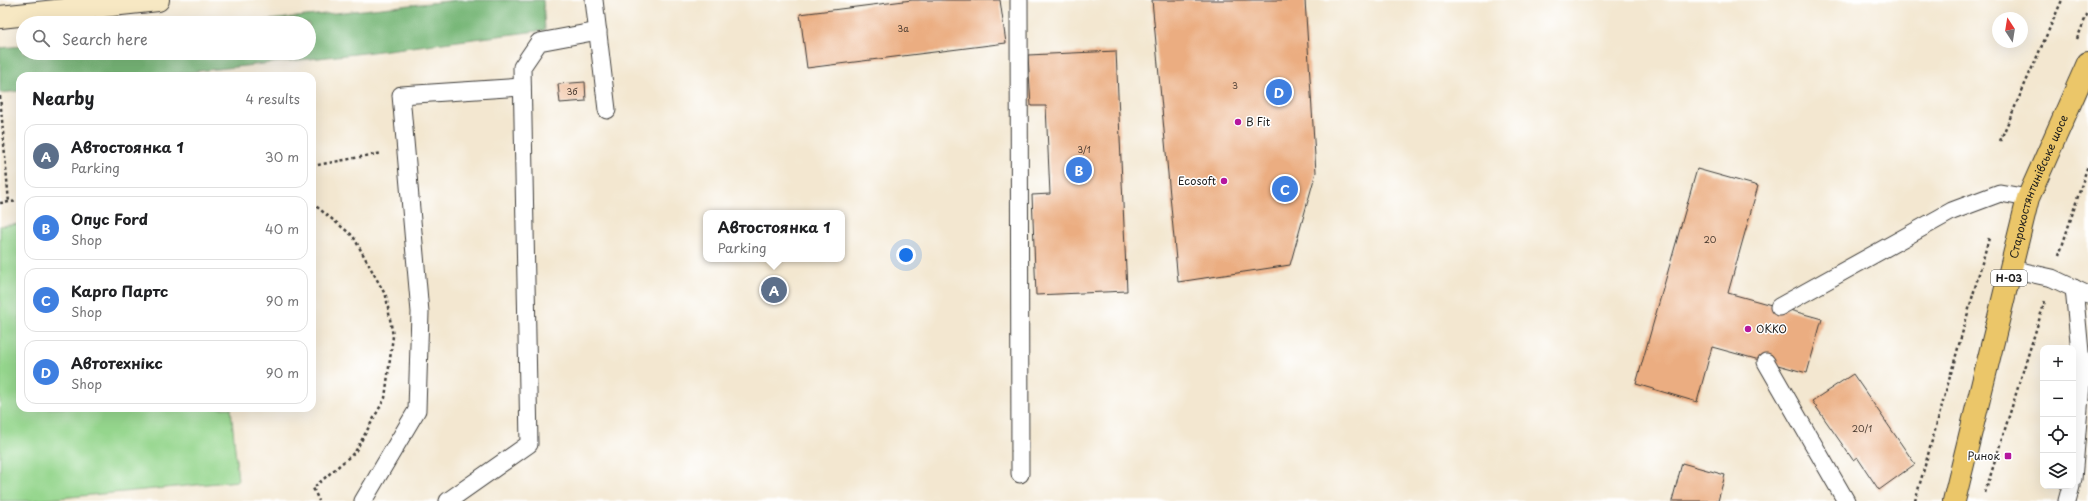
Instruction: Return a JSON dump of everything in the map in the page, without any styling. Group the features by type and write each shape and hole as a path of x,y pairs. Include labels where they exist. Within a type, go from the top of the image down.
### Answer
{"main road":[{"name":"Старокостянтинівське шосе","path":"1954,501 2028,198 2088,63"}],"street":[{"path":"0,17 114,2 158,0"}],"lane":[{"path":"594,0 607,110"},
{"path":"1019,0 1020,474"},
{"path":"448,501 529,444 522,67 539,42 598,31"},
{"path":"363,501 417,410 420,312 401,95 522,87"},
{"path":"1779,307 1952,211 2000,193 2028,198"},
{"path":"2011,269 2052,278 2083,290 2082,373 2075,453"},
{"path":"1766,362 1846,501"},
{"path":"2067,501 2070,489"}],"path":[{"path":"2000,141 2062,0"},
{"path":"0,96 9,203"},
{"path":"316,165 406,148"},
{"path":"1983,501 2088,165"},
{"path":"0,204 16,202"},
{"path":"316,206 353,236 386,296 393,336 385,398 355,452 313,488 319,501"},
{"path":"1915,501 1990,235"}],"green space":[{"path":"458,0 543,0 545,30 316,58 316,16 306,16"},
{"path":"16,47 16,60 300,60 190,72 16,72 16,91 0,93 0,48"},
{"path":"16,224 16,412 231,412 238,481 28,501 0,501 0,226"}],"building":[{"path":"912,0 1000,0 1006,43 807,68 800,14"},
{"path":"1152,0 1305,0 1316,172 1290,265 1178,282"},
{"path":"1116,51 1127,291 1036,295 1032,195 1050,194 1046,106 1031,106 1028,55"},
{"path":"585,82 586,101 560,103 558,84"},
{"path":"1697,169 1758,186 1728,293 1822,319 1807,373 1712,347 1697,402 1636,384"},
{"path":"1853,374 1915,464 1879,490 1857,457 1853,460 1812,401"},
{"path":"1682,463 1725,475 1718,501 1672,501"}],"place":[{"name":"Автотехнікс","path":"1279,92"},
{"name":"B Fit","path":"1238,122"},
{"name":"Опус Ford","path":"1079,170"},
{"name":"Ecosoft","path":"1224,181"},
{"name":"Карго Партс","path":"1285,189"},
{"name":"Автостоянка 1","path":"774,290"},
{"name":"ОККО","path":"1748,329"},
{"name":"Ринок","path":"2008,456"}]}
